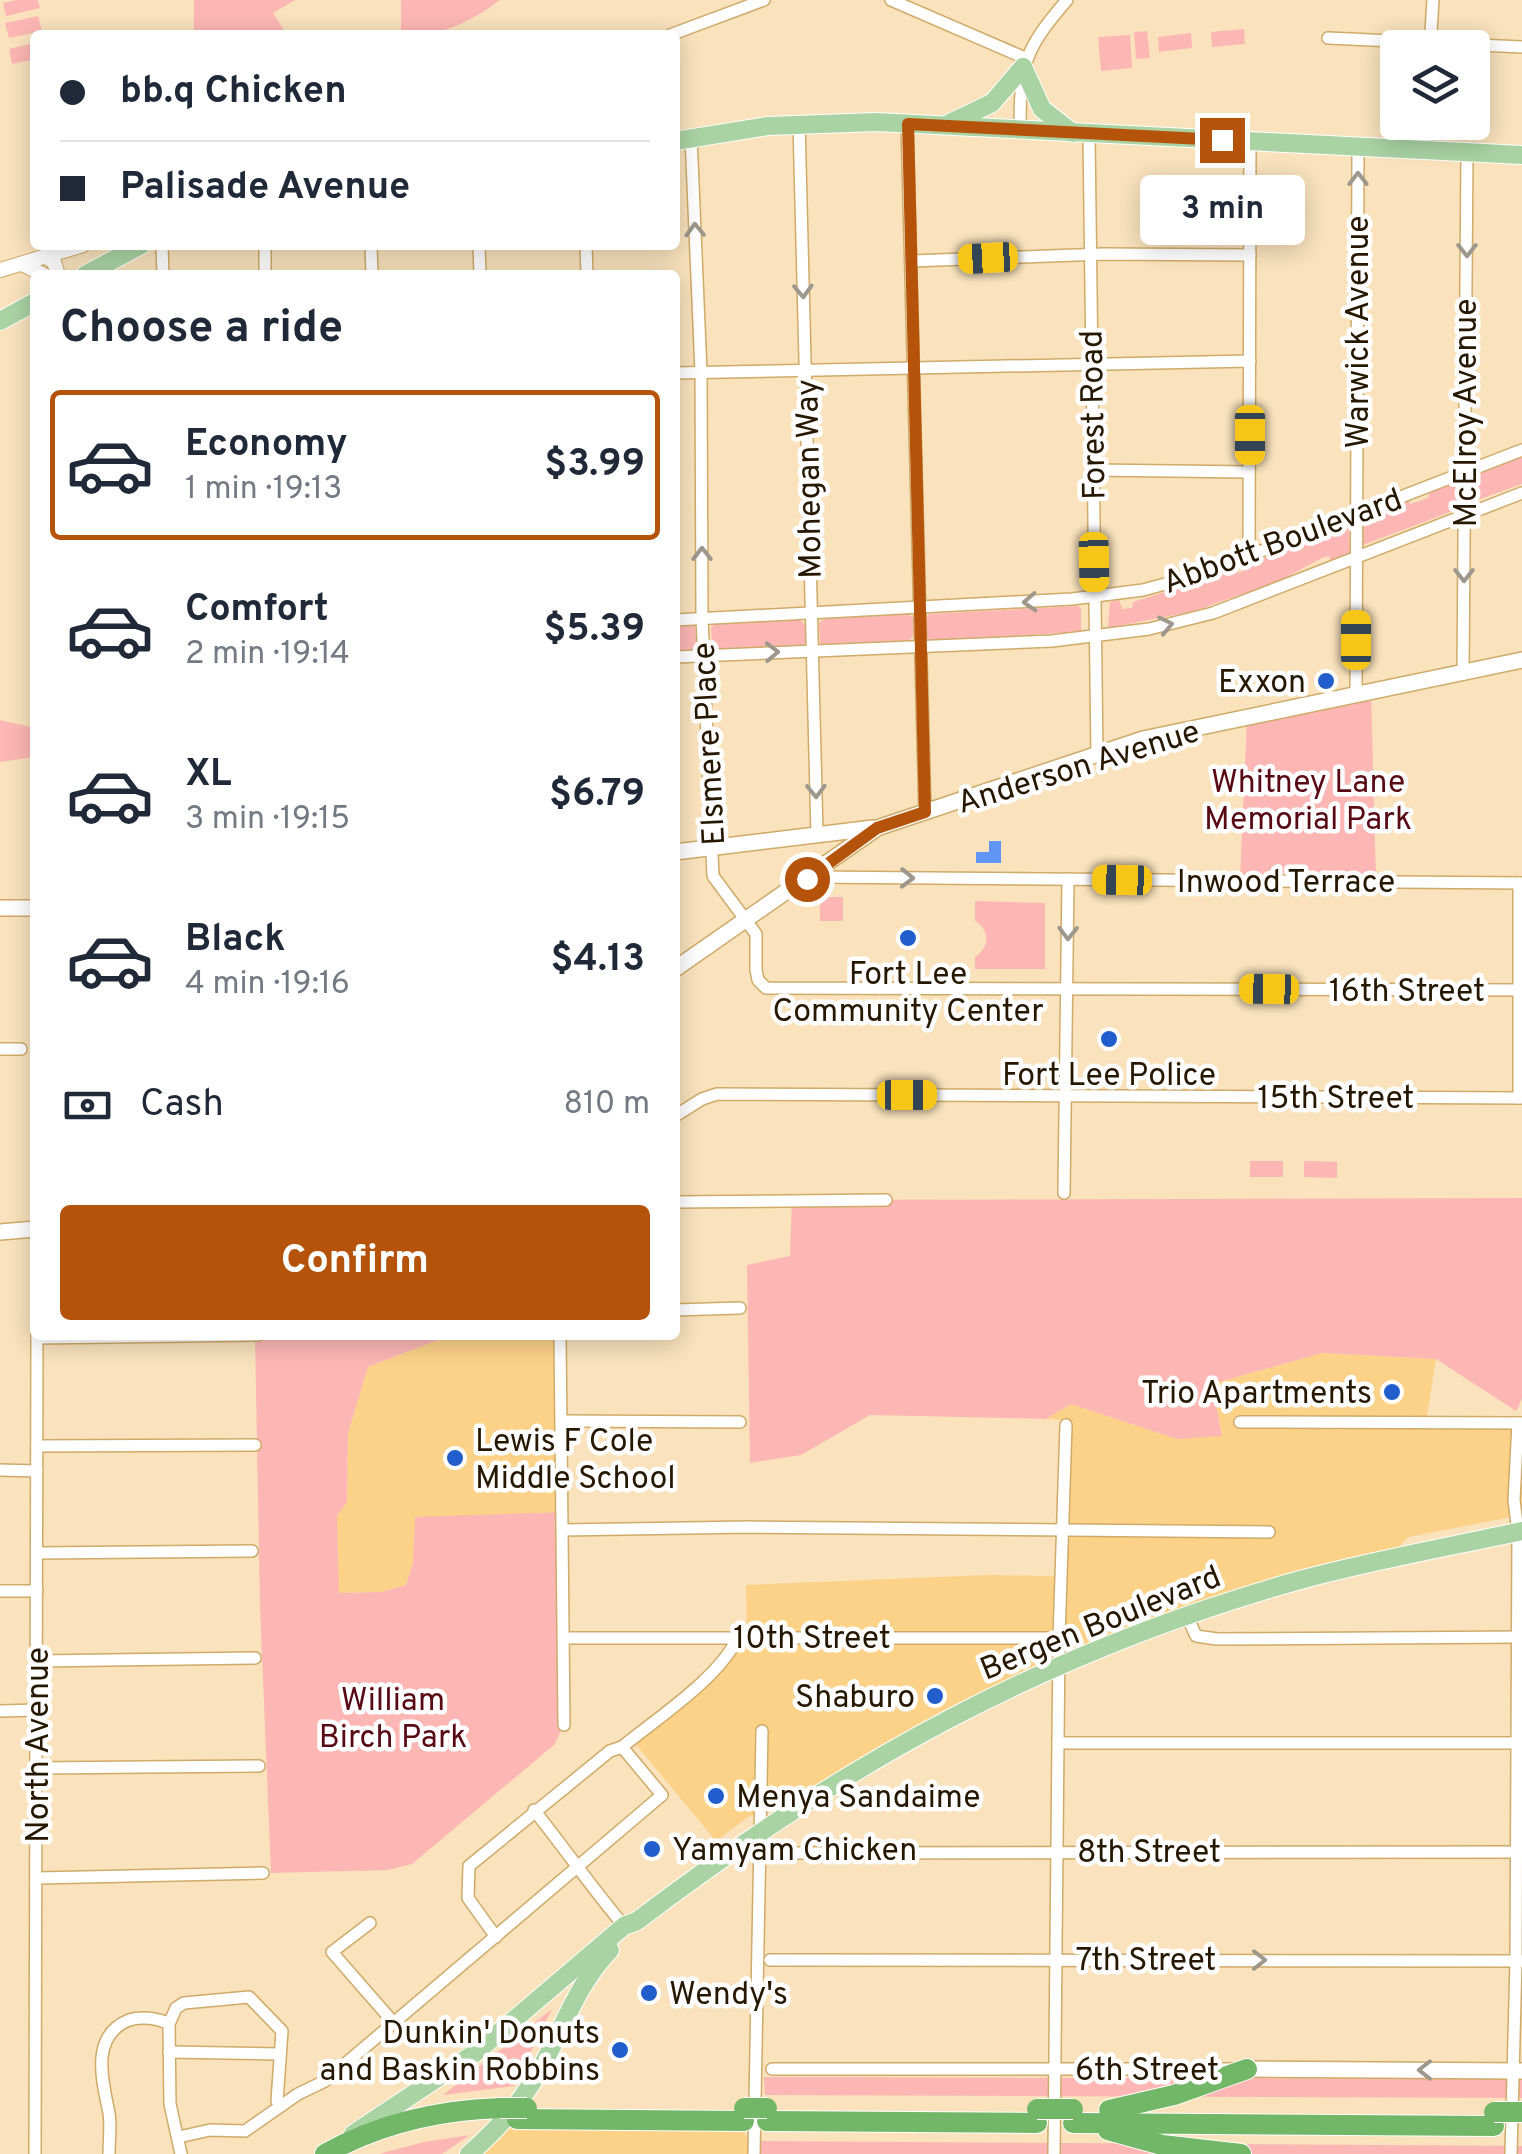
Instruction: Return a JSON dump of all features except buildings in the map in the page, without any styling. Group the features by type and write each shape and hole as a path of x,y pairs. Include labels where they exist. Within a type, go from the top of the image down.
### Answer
{"highway":[{"path":"1078,2119 1174,2095 1246,2069"},
{"path":"324,2154 365,2134 414,2118 466,2109 509,2114 1078,2119 1494,2119 1522,2112"},
{"path":"1109,2110 1494,2119 1522,2126"},
{"path":"350,2154 424,2127 509,2114"},
{"path":"1078,2119 1162,2146 1241,2154"}],"main road":[{"path":"944,125 992,103 1024,62"},
{"path":"1024,62 1042,109 1081,134"},
{"path":"683,139 798,124 908,124 1522,155"},
{"path":"94,270 132,250"},
{"path":"0,321 30,305"},
{"name":"Anderson Avenue","path":"680,966 877,828 1143,739 1522,660"},
{"path":"680,853 712,845 877,828"},
{"path":"0,908 30,908"},
{"path":"0,1232 30,1229"},
{"name":"Bergen Boulevard","path":"324,2154 464,2060 630,1924 759,1831 905,1741 1059,1664 1187,1616 1354,1566 1520,1532"},
{"name":"Bergen Boulevard","path":"469,2154 525,2094 589,1974 630,1924"},
{"name":"6th Street","path":"1246,2069 1517,2071"}],"street":[{"path":"680,31 764,0"},
{"path":"891,0 1024,62"},
{"path":"1020,130 1024,62 1040,32 1067,0"},
{"path":"1431,30 1432,0"},
{"path":"1328,38 1380,42"},
{"path":"1490,47 1522,48"},
{"name":"Mohegan Way","path":"798,124 817,834"},
{"path":"908,124 925,812"},
{"name":"Forest Road","path":"1081,134 1090,254 1097,755"},
{"name":"Elsmere Place","path":"683,139 701,372 702,619 714,876 746,920"},
{"path":"1425,150 1426,140"},
{"path":"1249,556 1250,142"},
{"name":"Warwick Avenue","path":"1356,696 1358,147"},
{"name":"McElroy Avenue","path":"1464,674 1468,152"},
{"path":"0,270 68,250"},
{"path":"912,261 1090,254 1250,255"},
{"path":"46,257 54,262 56,270"},
{"path":"24,265 34,270"},
{"path":"680,373 1250,360"},
{"name":"Abbott Boulevard","path":"680,620 1095,596 1172,583 1522,450"},
{"path":"1093,470 1249,472"},
{"name":"Abbott Boulevard","path":"680,657 1095,637 1165,626 1213,613 1522,492"},
{"path":"680,854 706,860 714,876"},
{"name":"Inwood Terrace","path":"810,877 1521,883"},
{"path":"1064,1193 1068,880"},
{"path":"1520,1098 1521,883"},
{"name":"16th Street","path":"746,920 756,934 758,980 766,988 1520,990"},
{"path":"0,1049 21,1049"},
{"name":"15th Street","path":"680,1113 702,1098 717,1094 1520,1098"},
{"path":"680,1202 886,1200"},
{"path":"680,1310 740,1308"},
{"name":"North Avenue","path":"36,2154 37,1340"},
{"path":"560,1340 564,1725"},
{"path":"562,1421 740,1422"},
{"path":"1240,1422 1520,1423 1514,1500 1520,1532 1519,1961 1511,2154"},
{"path":"1054,2154 1059,1638 1066,1425"},
{"path":"37,1446 255,1445"},
{"path":"0,1470 37,1470"},
{"path":"564,1530 716,1527 1269,1532"},
{"path":"37,1553 252,1551"},
{"path":"0,1591 37,1591"},
{"path":"1187,1616 1197,1637 1217,1639 1520,1638"},
{"path":"496,1938 468,1898 469,1866 534,1810 610,1751 622,1747 712,1673 740,1636"},
{"name":"10th Street","path":"564,1638 1059,1638"},
{"path":"38,1661 255,1658"},
{"path":"0,1710 36,1710"},
{"path":"754,2154 762,1732"},
{"path":"1058,1743 1520,1743"},
{"path":"179,2137 210,2130 246,2130 325,2081 662,1795 622,1747"},
{"path":"36,1768 258,1766"},
{"path":"534,1810 578,1868 630,1924"},
{"name":"8th Street","path":"776,1853 1519,1852"},
{"path":"37,1878 263,1874"},
{"path":"370,1922 332,1952 393,2022"},
{"name":"7th Street","path":"770,1960 1519,1961"},
{"path":"181,2154 170,2104 168,2024 176,2008 184,2003 249,1997 282,2030 278,2054 281,2106"},
{"path":"109,2154 110,2116 102,2092 105,2042 124,2022 134,2019 168,2024"},
{"path":"169,2052 278,2054"},
{"name":"6th Street","path":"772,2069 1246,2069"}],"shaded area":[{"name":"Lewis F Cole Middle School","path":"438,1340 560,1340 564,1512 413,1563 406,1585 381,1592 338,1593 337,1516 347,1502 348,1433 368,1367"},
{"path":"1322,1353 1436,1359 1426,1422 1522,1423 1522,1515 1408,1537 1389,1558 1059,1664 813,1795 748,1817 716,1841 628,1735 747,1636 746,1585 987,1575 1062,1576 1064,1420 1046,1419 1071,1404 1177,1439 1222,1435 1212,1384"},
{"path":"743,2127 752,2154 478,2154 506,2128"}],"green space":[{"path":"38,0 40,8 6,16 3,3"},
{"path":"194,0 295,0 273,13 284,30 194,30"},
{"path":"401,0 500,0 454,26 401,30"},
{"path":"38,16 42,30 9,38 5,23"},
{"path":"1244,29 1245,44 1212,47 1211,32"},
{"path":"1147,31 1150,58 1136,59 1134,32"},
{"path":"1191,33 1192,48 1159,52 1158,37"},
{"path":"1130,35 1132,68 1101,71 1098,37"},
{"path":"30,44 30,60 12,64 9,49"},
{"path":"1522,457 1522,484 1472,502 1472,476"},
{"path":"1452,483 1458,485 1458,509 1363,545 1364,520 1409,501 1410,504 1428,498 1429,493"},
{"path":"1344,525 1349,527 1350,553 1330,561 1329,556 1322,558 1279,581 1194,611 1108,628 1110,602 1119,600 1122,609 1132,608 1133,602 1235,570 1239,573 1245,566"},
{"path":"1078,606 1081,632 930,641 926,631 929,614"},
{"path":"909,614 913,618 913,636 908,642 822,646 820,643 819,623 826,618"},
{"path":"799,619 805,625 802,647 716,651 712,647 711,627 717,623"},
{"path":"695,624 697,650 680,652 680,625"},
{"name":"Whitney Lane Memorial Park","path":"1371,693 1376,881 1240,880 1247,718"},
{"path":"0,720 30,727 30,758 0,762"},
{"path":"820,897 843,897 843,921 820,921"},
{"path":"975,901 1045,903 1045,969 975,969 975,957 986,939 975,921"},
{"path":"1250,1161 1283,1161 1283,1177 1250,1177"},
{"path":"1304,1161 1337,1162 1337,1178 1304,1177"},
{"path":"1522,1198 1522,1399 1516,1411 1436,1359 1322,1353 1212,1384 1222,1436 1177,1439 1071,1404 1046,1419 870,1415 801,1455 750,1463 747,1265 790,1256 792,1200"},
{"name":"William Birch Park","path":"255,1340 438,1340 368,1367 348,1433 347,1502 337,1516 339,1593 381,1592 406,1585 413,1563 415,1517 564,1512 564,1725 554,1745 412,1864 387,1870 271,1873 260,1606"},
{"path":"552,2009 514,2086 443,2095"},
{"path":"764,2077 1522,2079 1522,2098 765,2095"},
{"path":"470,2135 442,2154 379,2154 424,2142"},
{"path":"756,2141 1522,2146 1522,2154 761,2154"}],"water":[{"path":"989,841 1001,841 1001,863 976,863 976,852 989,852"}],"place":[{"name":"Exxon","path":"1326,681"},
{"name":"Fort Lee Community Center","path":"908,938"},
{"name":"Fort Lee Police","path":"1109,1039"},
{"name":"Trio Apartments","path":"1392,1392"},
{"name":"Lewis F Cole Middle School","path":"455,1458"},
{"name":"Shaburo","path":"935,1696"},
{"name":"Menya Sandaime","path":"716,1796"},
{"name":"Yamyam Chicken","path":"652,1849"},
{"name":"Wendy's","path":"649,1993"},
{"name":"Dunkin' Donuts and Baskin Robbins","path":"620,2050"}],"route":[{"path":"807,879 877,828 925,812 908,124 1222,140"}]}
